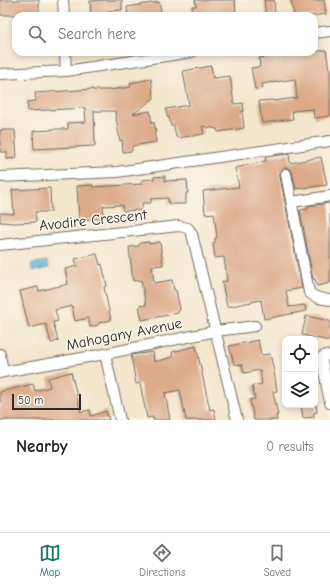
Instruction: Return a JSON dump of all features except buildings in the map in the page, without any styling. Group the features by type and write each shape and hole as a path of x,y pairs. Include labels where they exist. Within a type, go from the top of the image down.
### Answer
{"street":[{"path":"63,0 64,12"},
{"path":"318,32 330,31"},
{"path":"65,56 66,71"},
{"path":"0,74 66,71 165,56"},
{"path":"0,177 117,172 330,141"},
{"path":"286,174 309,292 312,296 330,300"},
{"path":"292,202 330,196"},
{"name":"Avodire Crescent","path":"0,245 179,226 188,228 192,234 216,331"},
{"name":"Mahogany Avenue","path":"2,372 105,354 216,331 255,326"},
{"path":"216,331 237,420"},
{"path":"0,354 2,372"},
{"path":"105,354 120,420"},
{"path":"330,356 326,355 322,357 330,403"}],"water":[{"path":"47,261 49,268 33,271 31,264"}]}
